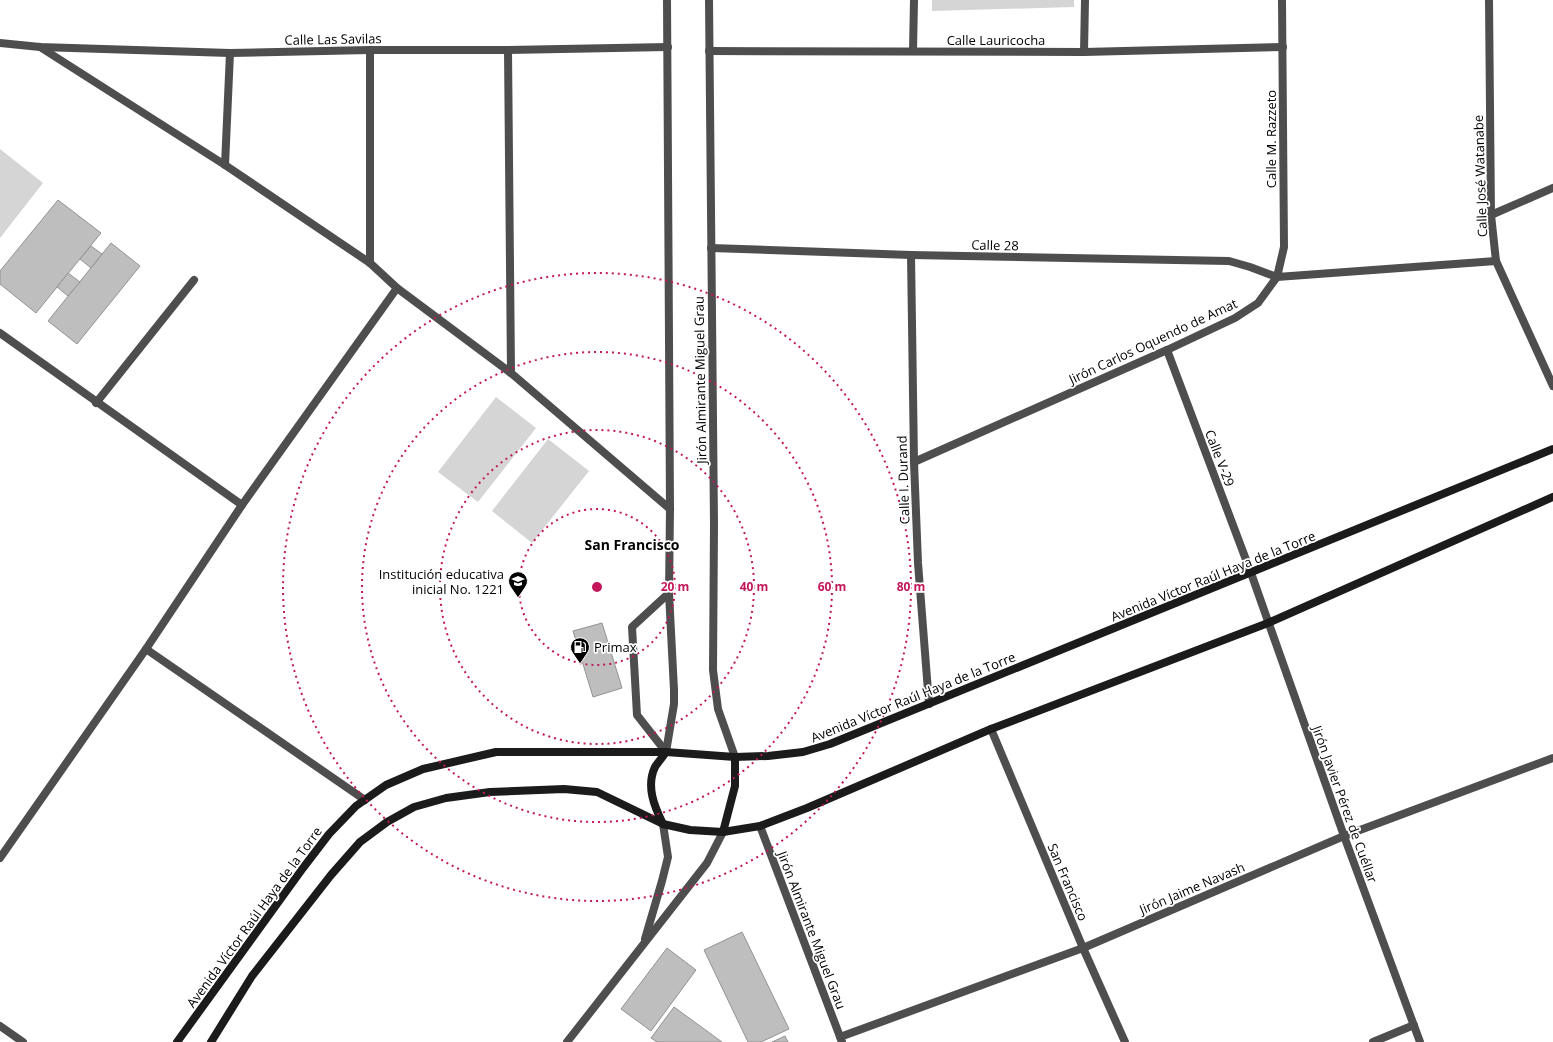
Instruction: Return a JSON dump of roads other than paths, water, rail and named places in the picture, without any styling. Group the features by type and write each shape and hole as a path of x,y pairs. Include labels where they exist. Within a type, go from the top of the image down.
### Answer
{"main road":[{"name":"Avenida Víctor Raúl Haya de la Torre","path":"177,1042 329,834 365,800 386,785 423,769 496,752 666,752 735,757 768,756 803,752 830,744 1553,449"},
{"path":"211,1042 252,976 331,875 360,842 387,822 414,807 446,798 490,792 564,789 597,792 663,824 690,830 723,832 760,826 807,808 991,729 1268,623 1553,497"},
{"path":"663,824 654,806 650,784 655,767 666,752"},
{"path":"723,832 734,786 735,757"}],"street":[{"path":"666,752 674,704 669,593 670,509 667,0"},
{"name":"Jirón Almirante Miguel Grau","path":"709,0 714,524 712,670 718,709 735,757"},
{"path":"914,0 914,52"},
{"path":"1084,52 1085,0"},
{"name":"Calle M. Razzeto","path":"1276,277 1284,247 1282,0"},
{"name":"Calle José Watanabe","path":"1489,0 1491,215 1496,261 1553,386"},
{"name":"Calle Las Savilas","path":"0,44 230,53 668,47"},
{"path":"40,46 225,165 370,264 398,288 511,373 670,509"},
{"name":"Calle Lauricocha","path":"709,51 1084,52 1283,47"},
{"path":"370,50 370,264"},
{"path":"508,50 511,373"},
{"path":"225,165 230,53"},
{"path":"1491,215 1553,188"},
{"name":"Calle 28","path":"711,248 910,255 1229,262 1250,267 1276,277"},
{"name":"Calle I. Durand","path":"910,255 914,462 918,563 929,704"},
{"path":"1276,277 1496,261"},
{"name":"Jirón Carlos Oquendo de Amat","path":"914,462 1167,350 1235,318 1258,303 1276,277"},
{"path":"96,403 194,280"},
{"path":"0,858 146,649 242,505 398,288"},
{"path":"0,333 96,403 242,505"},
{"name":"Calle V-29","path":"1167,350 1251,573"},
{"name":"Jirón Javier Pérez de Cuéllar","path":"1251,573 1344,836 1420,1042"},
{"path":"666,752 637,715 632,627 669,593"},
{"path":"146,649 365,800"},
{"name":"San Francisco","path":"991,729 1083,948 1126,1042"},
{"name":"Jirón Jaime Navash","path":"841,1039 1083,948 1344,836 1553,758"},
{"path":"643,943 668,857 663,824"},
{"name":"Jirón Almirante Miguel Grau","path":"760,826 841,1039"},
{"path":"567,1042 707,863 723,832"},
{"path":"1373,1042 1414,1025"},
{"path":"0,1026 23,1042"}],"place":[{"name":"Institución educativa inicial No. 1221","path":"518,598"},
{"name":"Primax","path":"580,664"}],"district":[{"name":"San Francisco","path":"632,544"}]}
